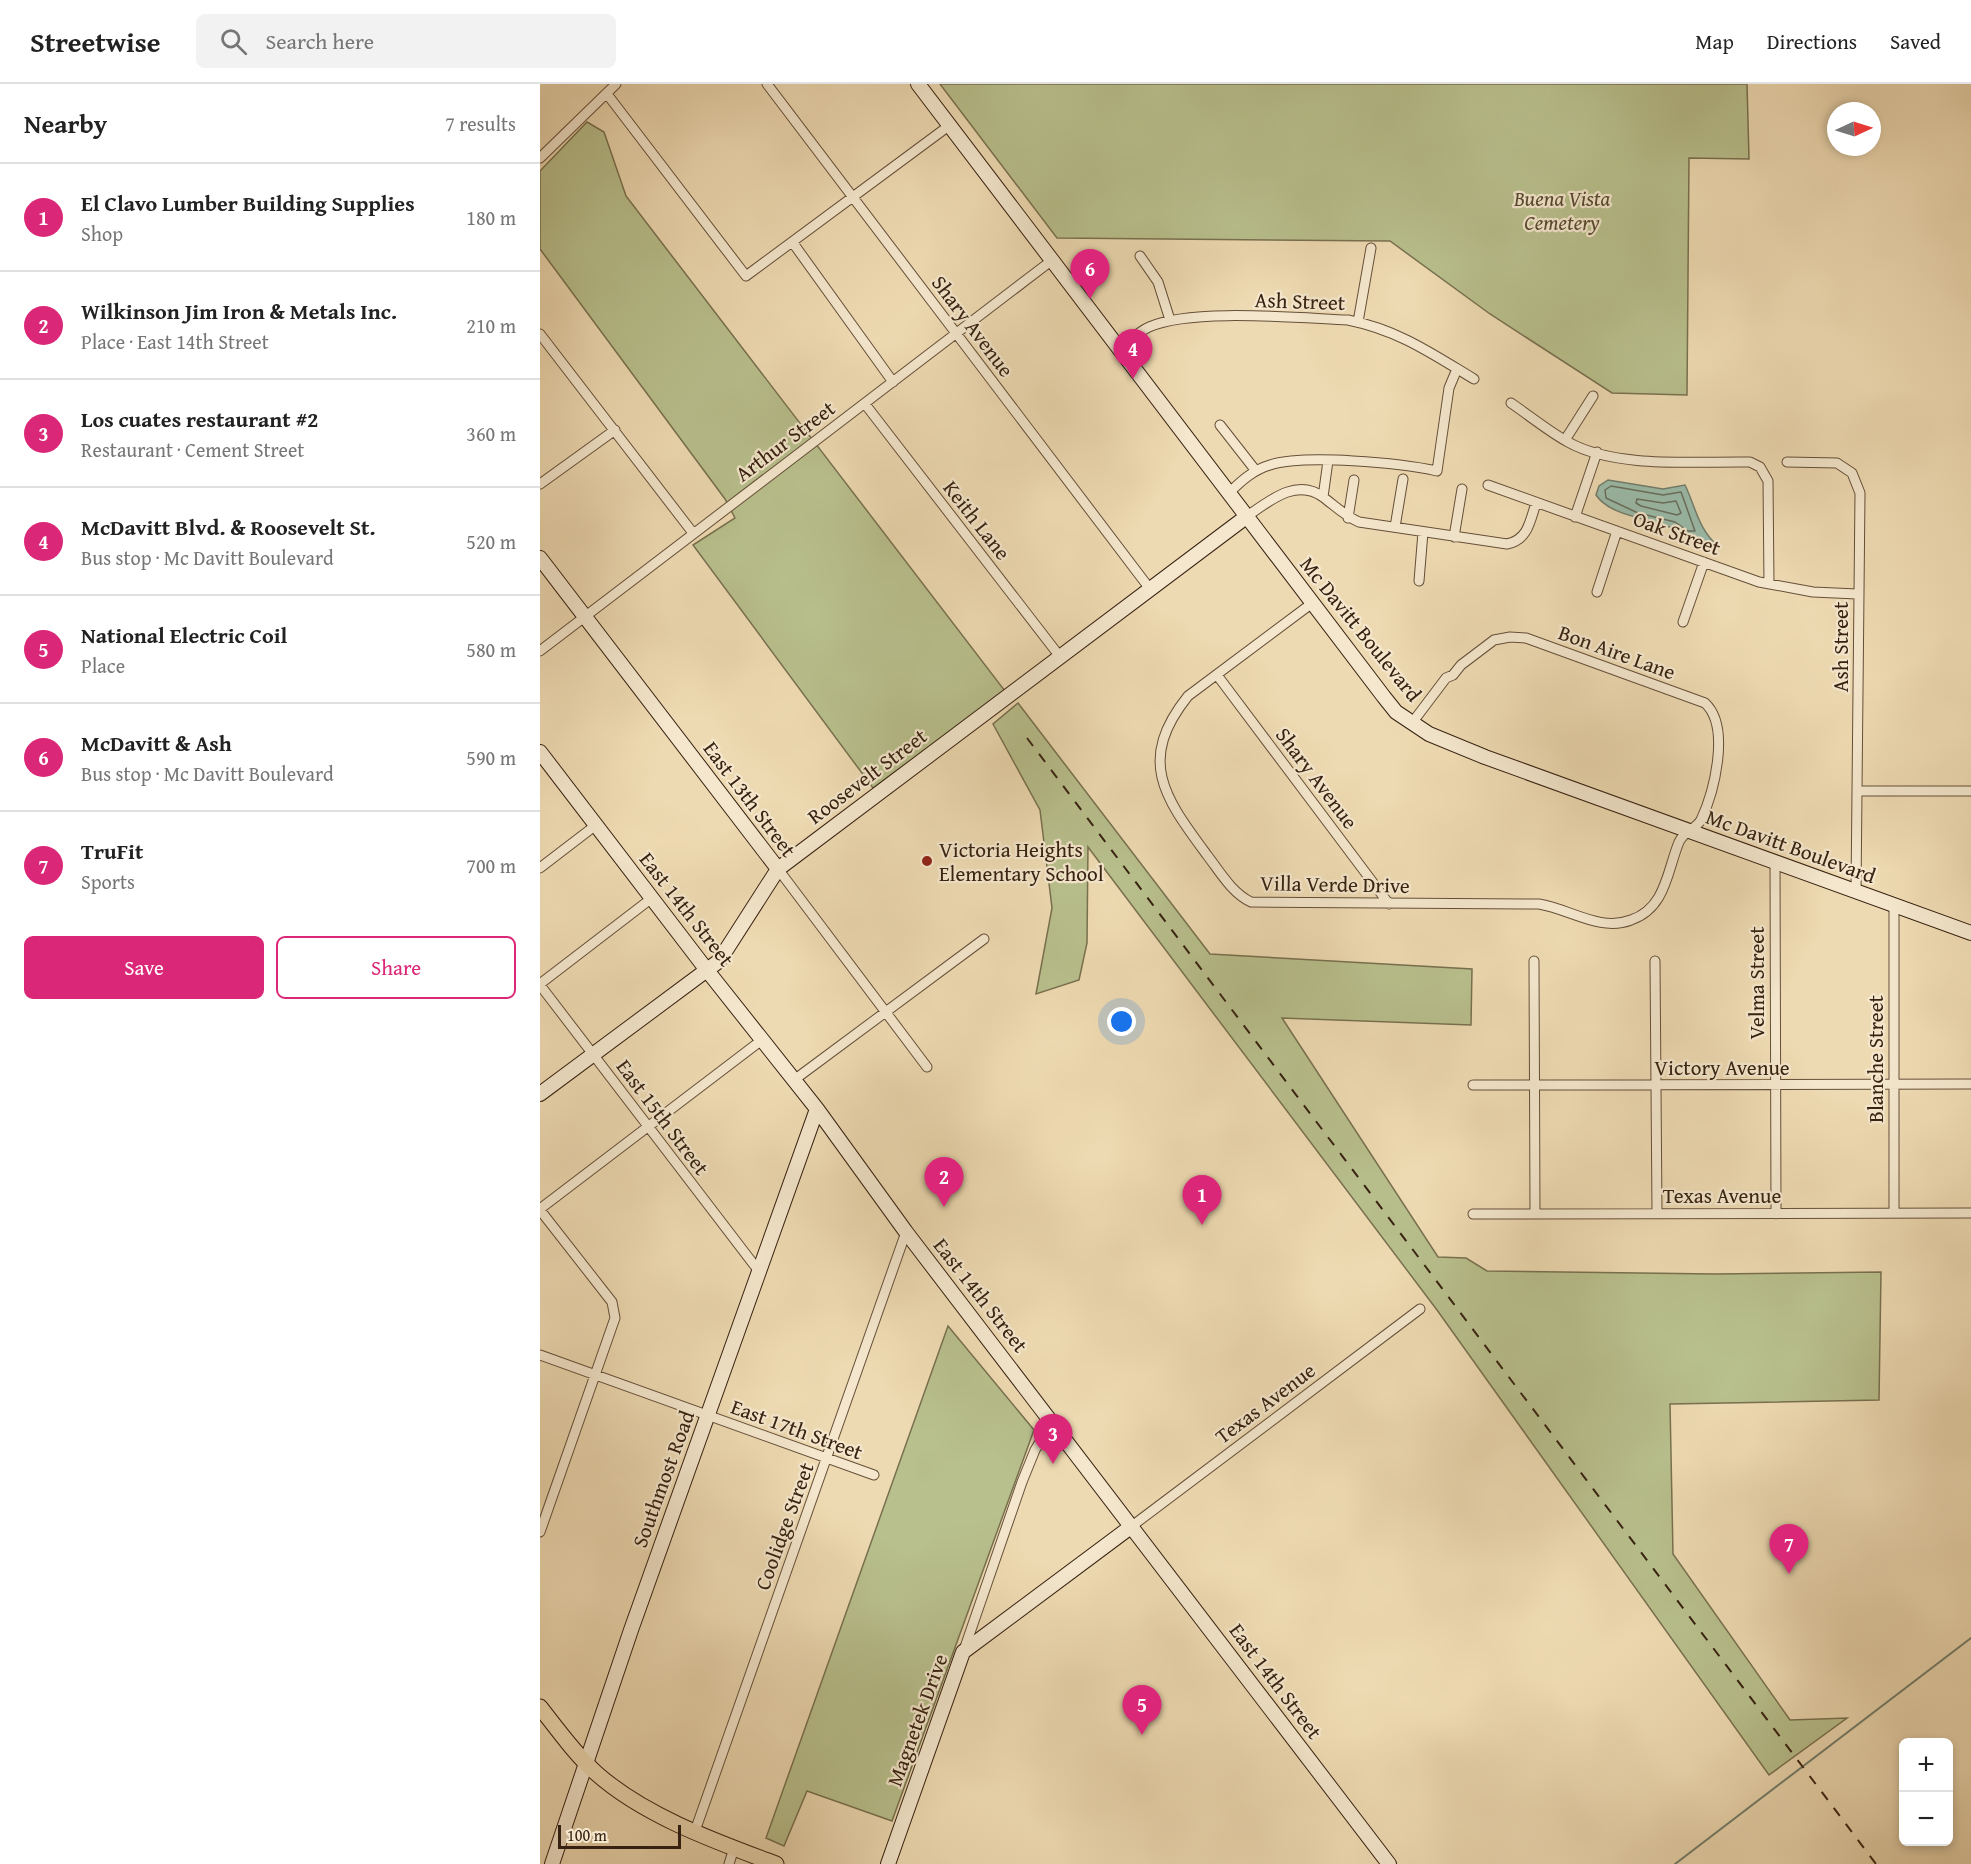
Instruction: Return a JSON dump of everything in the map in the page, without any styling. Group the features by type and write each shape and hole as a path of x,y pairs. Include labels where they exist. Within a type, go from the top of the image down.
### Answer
{"main road":[{"path":"540,1707 587,1764 617,1790 695,1831 776,1864"}],"street":[{"path":"540,158 616,84"},
{"name":"Shary Avenue","path":"767,84 1150,589"},
{"name":"Mc Davitt Boulevard","path":"918,84 1311,604 1396,712 1429,734 1485,757 1971,933"},
{"path":"607,94 746,276 950,124"},
{"path":"793,243 893,381"},
{"path":"1358,322 1371,248"},
{"path":"1140,256 1158,282 1170,320"},
{"name":"Arthur Street","path":"540,651 1051,261"},
{"name":"Ash Street","path":"1119,349 1148,327 1170,320 1204,317 1358,322 1412,340 1474,380"},
{"path":"540,334 693,533"},
{"path":"1229,493 1256,471 1269,465 1298,459 1437,471 1449,388 1457,369"},
{"path":"1565,440 1593,396"},
{"path":"1510,403 1565,440 1597,452 1635,459 1750,462 1760,467 1768,481 1769,584"},
{"name":"Keith Lane","path":"865,404 1061,658"},
{"path":"1220,425 1256,471"},
{"path":"540,484 615,430"},
{"path":"1575,517 1597,452"},
{"path":"1323,497 1328,461"},
{"name":"Ash Street","path":"1787,462 1836,463 1852,473 1860,494 1857,594 1856,891"},
{"path":"1395,527 1403,479"},
{"path":"1348,518 1354,480"},
{"name":"Oak Street","path":"1488,485 1769,584 1813,592 1857,594"},
{"path":"1454,537 1462,489"},
{"path":"1246,517 1280,494 1294,490 1308,490 1323,497 1348,518 1500,544 1517,542 1526,532 1536,502"},
{"name":"Roosevelt Street","path":"540,1094 719,960 778,869 1246,517"},
{"path":"1597,592 1617,531"},
{"path":"1419,581 1423,532"},
{"name":"East 13th Street","path":"540,558 927,1067"},
{"path":"1683,622 1704,562"},
{"name":"Villa Verde Drive","path":"1311,604 1188,696 1173,715 1166,732 1160,764 1162,782 1174,811 1241,897 1251,902 1539,904 1604,924 1631,921 1643,915 1660,896 1680,840 1688,830"},
{"name":"Bon Aire Lane","path":"1412,723 1446,678 1453,675 1461,665 1494,640 1510,637 1526,638 1705,703 1714,711 1717,722 1718,772 1700,822 1688,830"},
{"name":"Shary Avenue","path":"1217,675 1389,904"},
{"name":"East 14th Street","path":"541,754 817,1109 906,1232 1389,1864"},
{"path":"1858,791 1971,791"},
{"path":"540,868 596,825"},
{"name":"Velma Street","path":"1775,861 1776,1214"},
{"path":"540,984 652,898"},
{"name":"Blanche Street","path":"1894,906 1894,1213"},
{"path":"794,1080 984,939"},
{"path":"1533,961 1535,1212"},
{"path":"1655,961 1654,1085 1657,1213"},
{"name":"East 15th Street","path":"540,984 758,1270"},
{"path":"540,1532 615,1318 612,1302 540,1210 763,1039"},
{"name":"Victory Avenue","path":"1473,1085 1971,1084"},
{"name":"Southmost Road","path":"552,1864 758,1270 817,1109"},
{"name":"Texas Avenue","path":"1473,1214 1535,1212 1971,1213"},
{"name":"Coolidge Street","path":"695,1831 906,1232"},
{"name":"Texas Avenue","path":"1132,1526 1420,1309"},
{"name":"East 17th Street","path":"540,1356 874,1475"},
{"path":"963,1653 1022,1482 1035,1450 1052,1422"},
{"name":"Magnetek Drive","path":"888,1864 963,1653 1132,1526"},
{"path":"729,1864 734,1848"}],"green space":[{"name":"Buena Vista Cemetery","path":"940,84 1747,84 1749,159 1689,158 1687,395 1612,393 1490,314 1390,241 1057,238"},
{"path":"587,122 604,132 626,196 1005,691 873,788 693,545 735,518 725,499 540,249 540,171"},
{"path":"1018,703 1210,954 1472,969 1471,1025 1282,1018 1438,1257 1466,1258 1487,1271 1715,1274 1881,1272 1879,1400 1670,1404 1673,1554 1790,1720 1847,1718 1769,1775 1437,1310 1088,847 1087,943 1079,980 1036,994 1052,908 1040,810 993,724"},
{"path":"948,1326 1034,1430 892,1821 807,1791 784,1846 766,1838"}],"water":[{"path":"1608,480 1663,489 1685,485 1702,526 1719,547 1712,551 1672,528 1611,508 1596,495 1599,486"}],"waterway":[{"path":"1675,1864 1971,1638"}],"railway":[{"path":"1027,738 1876,1864"}],"place":[{"name":"McDavitt & Ash","path":"1090,299"},
{"name":"McDavitt Blvd. & Roosevelt St.","path":"1133,379"},
{"name":"Victoria Heights Elementary School","path":"927,861"},
{"name":"Wilkinson Jim Iron & Metals Inc.","path":"944,1207"},
{"name":"El Clavo Lumber Building Supplies","path":"1202,1225"},
{"name":"Los cuates restaurant #2","path":"1053,1464"},
{"name":"TruFit","path":"1789,1574"},
{"name":"National Electric Coil","path":"1142,1735"}]}
